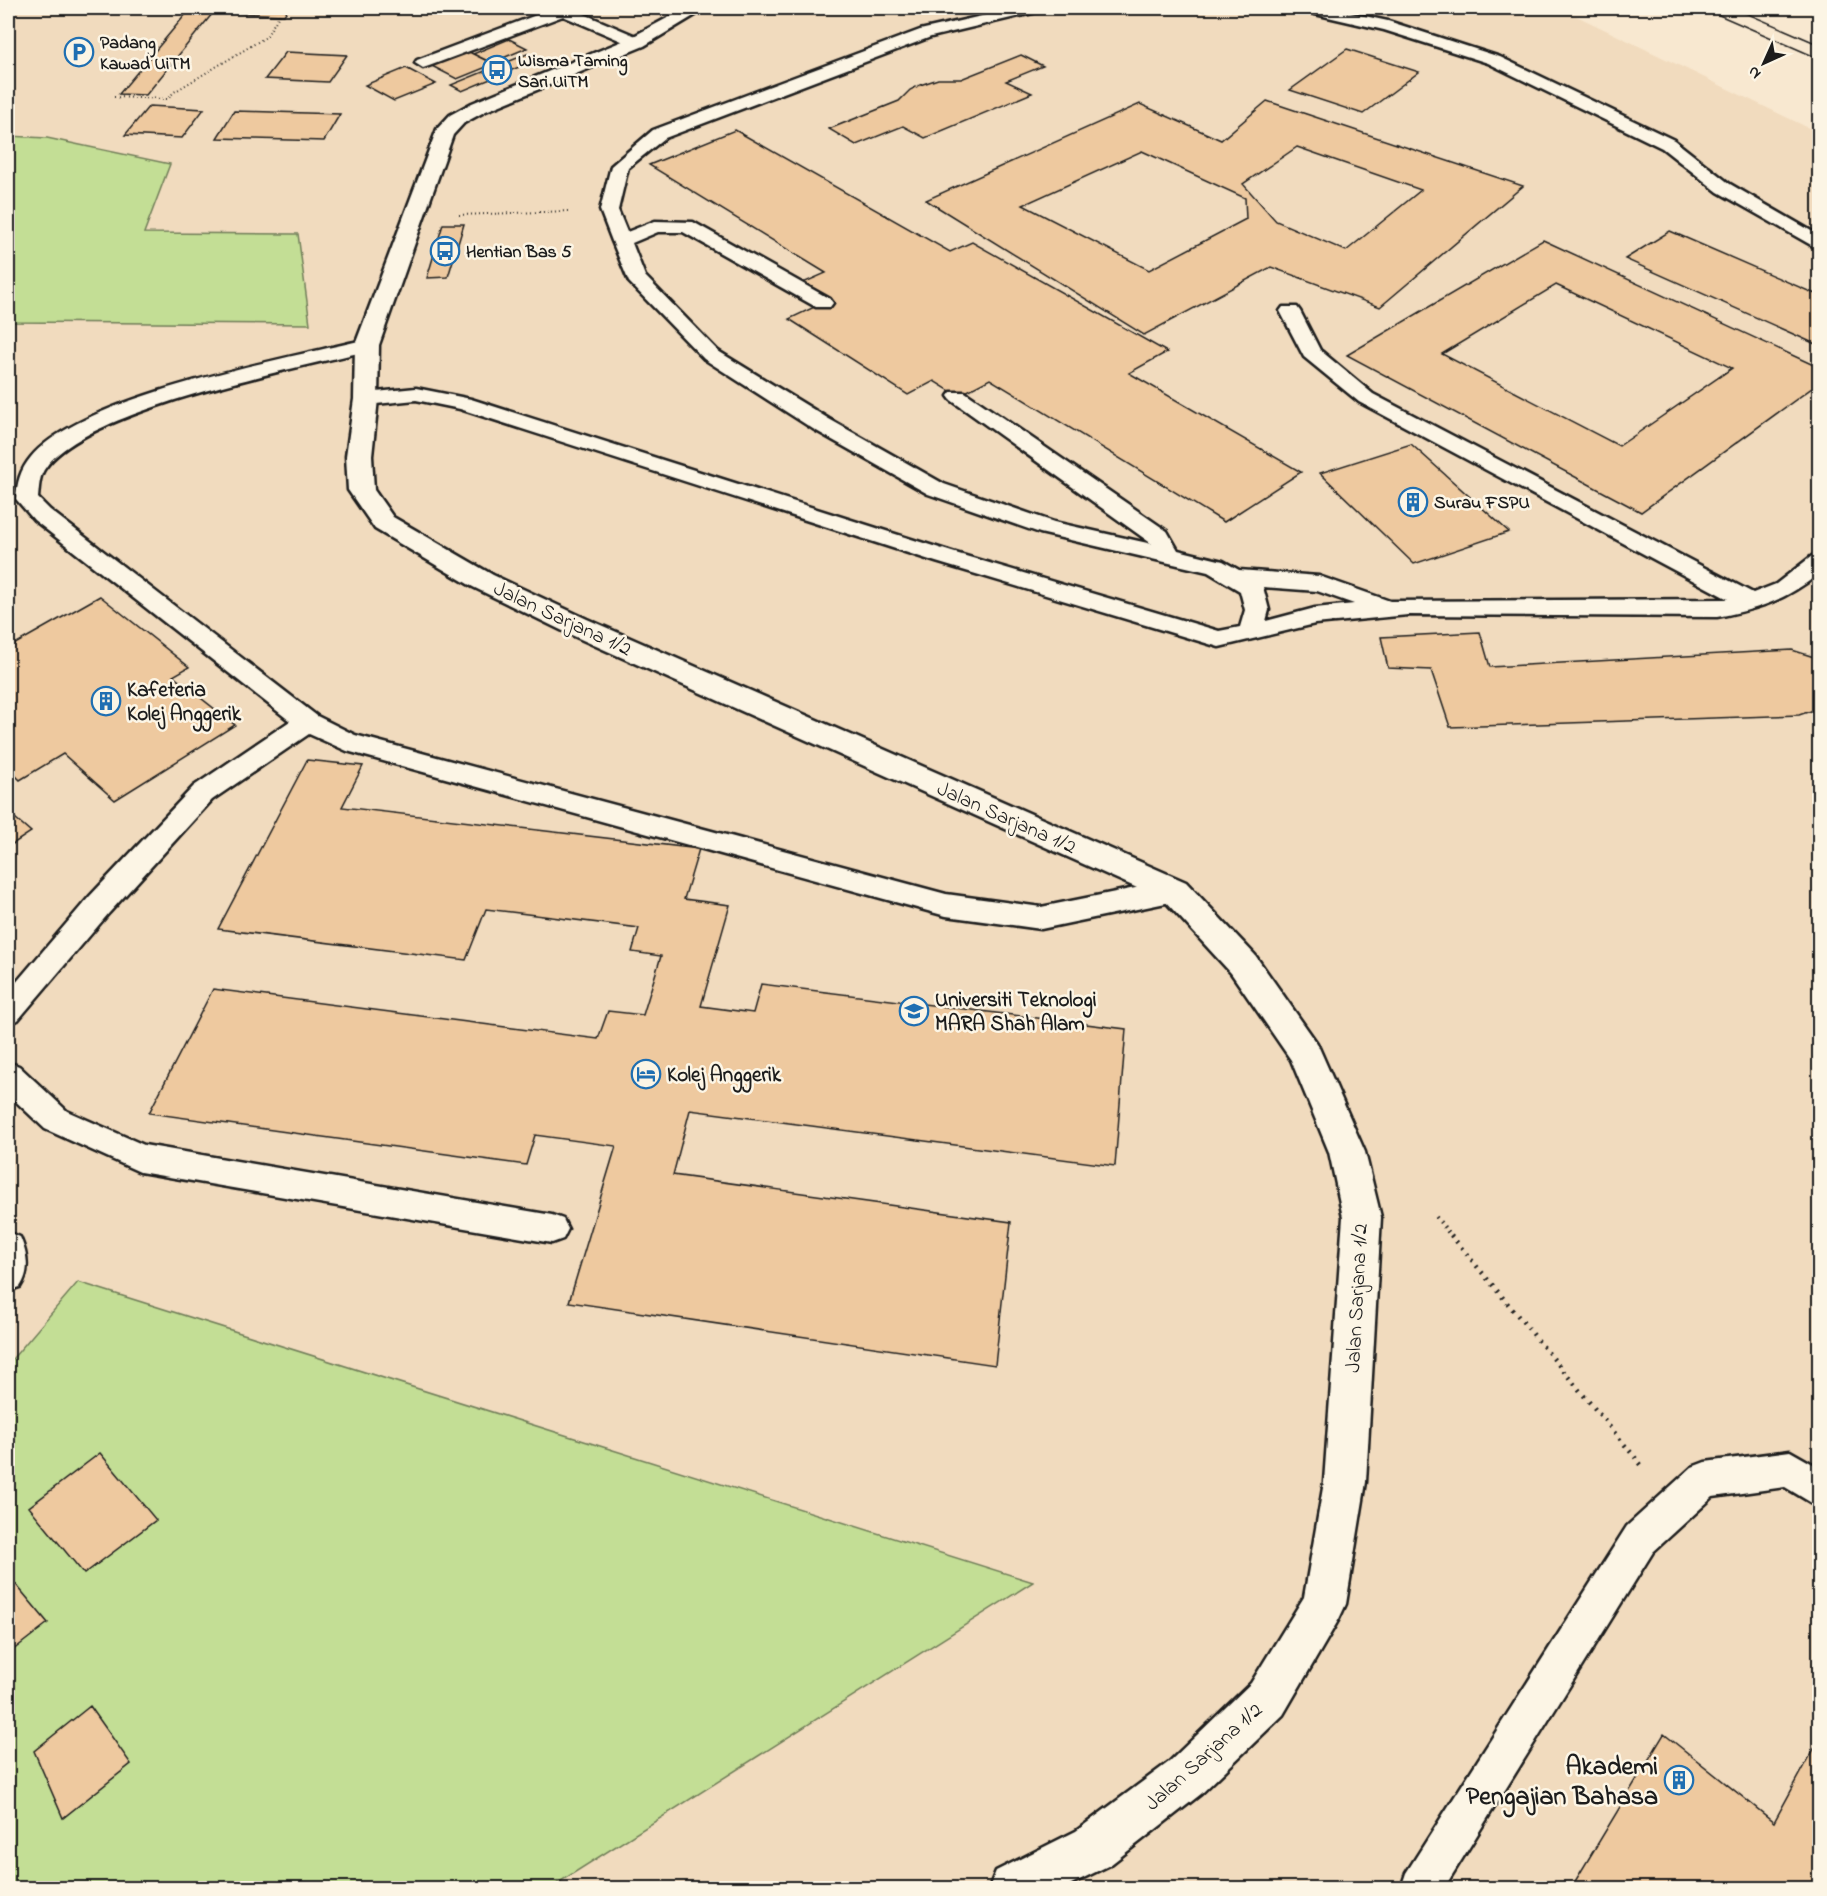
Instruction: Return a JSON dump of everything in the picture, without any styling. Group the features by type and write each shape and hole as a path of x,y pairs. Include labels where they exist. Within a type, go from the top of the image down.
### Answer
{"street":[{"name":"Jalan Sarjana 1/2","path":"698,8 638,42 457,118 444,133 367,345 366,399 359,456 361,490 384,523 483,580 577,626 1175,891 1243,964 1305,1053 1347,1152 1362,1217 1343,1494 1324,1604 1267,1699 1185,1778 1093,1848 1013,1888"}],"lane":[{"path":"1035,8 926,33 658,134 620,166 609,210 636,278 711,355 821,424 936,489 1048,528 1215,566 1251,587 1257,610 1250,633"},
{"path":"1308,8 1388,26 1494,60 1668,144 1724,188 1820,244"},
{"path":"423,63 566,9 638,42"},
{"path":"621,241 655,227 686,226 824,303"},
{"path":"1290,311 1311,353 1366,398 1752,602"},
{"path":"367,345 181,391 107,418 66,438 41,459 28,478 27,499 42,515 308,722 346,742 946,905 1041,918 1175,891"},
{"path":"366,399 416,394 465,403 933,553 1219,639 1315,616 1394,609 1717,609 1752,602 1784,589 1820,561"},
{"path":"958,396 1159,536 1169,555"},
{"path":"1234,577 1319,584 1394,609"},
{"path":"8,1012 99,905 203,793 308,722"},
{"path":"8,1075 56,1120 140,1158 552,1229"},
{"path":"8,1247 11,1272 8,1276"},
{"path":"1421,1888 1640,1539 1706,1480 1790,1469 1820,1490"}],"path":[{"path":"114,97 168,99 174,92 266,37 280,14"},
{"path":"415,216 609,210"},
{"path":"1436,1217 1676,1506"}],"shaded area":[{"name":"Universiti Teknologi MARA Shah Alam","path":"8,8 1560,8 1819,133 1819,1888 8,1888"}],"green space":[{"path":"8,136 47,138 170,164 144,233 298,234 310,324 8,322"},
{"path":"78,1282 1033,1582 550,1888 8,1888 8,1364"}],"building":[{"path":"191,8 217,8 146,95 119,94"},
{"path":"241,8 289,8 284,15 236,13"},
{"path":"408,8 465,8 463,12 406,10"},
{"path":"509,39 527,48 491,63 473,54"},
{"path":"1347,49 1419,72 1363,114 1290,90"},
{"path":"465,50 494,64 457,79 428,64"},
{"path":"286,52 347,55 328,82 265,79"},
{"path":"527,54 538,59 462,91 451,85"},
{"path":"1021,55 1043,66 1006,81 1032,93 925,138 903,126 856,145 829,129 899,101 910,90 920,85 938,79 961,79"},
{"path":"406,68 436,84 394,101 365,85"},
{"path":"1267,101 1523,186 1380,307 1271,267 1144,335 926,200 1140,104 1221,140","holes":["1297,147 1421,190 1346,251 1276,221 1243,184","1142,151 1245,198 1246,219 1149,270 1023,205"]},
{"path":"149,106 204,109 182,138 125,135"},
{"path":"234,111 340,114 324,141 217,138"},
{"path":"735,130 950,252 972,242 1167,352 1129,373 1301,472 1224,522 990,379 958,396 934,381 908,395 789,319 823,303 796,286 826,273 649,165"},
{"name":"Hentian Bas 5","path":"443,224 464,224 448,277 427,278"},
{"path":"1670,231 1820,296 1820,346 1625,259"},
{"path":"1543,240 1820,368 1820,382 1641,512 1347,355","holes":["1556,285 1732,368 1619,446 1442,354"]},
{"name":"Surau FSPU","path":"1411,444 1509,532 1414,564 1320,473"},
{"name":"Kafeteria Kolej Anggerik","path":"100,596 189,667 173,676 235,725 115,800 63,754 20,780 8,768 8,648"},
{"path":"1480,632 1490,667 1792,650 1820,661 1820,708 1799,715 1450,727 1431,670 1388,668 1381,637"},
{"name":"Kolej Anggerik","path":"307,760 363,766 342,807 699,849 684,899 730,905 701,1006 753,1013 761,984 1126,1029 1115,1166 690,1110 673,1175 1011,1222 995,1365 569,1302 616,1146 535,1135 526,1165 149,1113 213,989 598,1039 608,1011 643,1015 661,956 632,952 639,928 486,909 466,960 218,929"},
{"path":"8,812 31,832 8,847"},
{"path":"100,1453 156,1520 84,1574 29,1507"},
{"path":"8,1575 48,1623 8,1654"},
{"path":"90,1706 131,1764 63,1818 34,1751"},
{"name":"Akademi Pengajian Bahasa","path":"1664,1734 1774,1822 1820,1738 1820,1888 1571,1888"}],"tram line":[{"path":"1703,8 1820,59"},
{"path":"1734,8 1820,45"}],"place":[{"name":"Padang Kawad UiTM","path":"79,52"},
{"name":"Wisma Taming Sari UiTM","path":"497,70"},
{"name":"Hentian Bas 5","path":"445,251"},
{"name":"Surau FSPU","path":"1413,502"},
{"name":"Kafeteria Kolej Anggerik","path":"106,701"},
{"name":"Universiti Teknologi MARA Shah Alam","path":"914,1011"},
{"name":"Kolej Anggerik","path":"646,1074"},
{"name":"Akademi Pengajian Bahasa","path":"1679,1780"}]}
